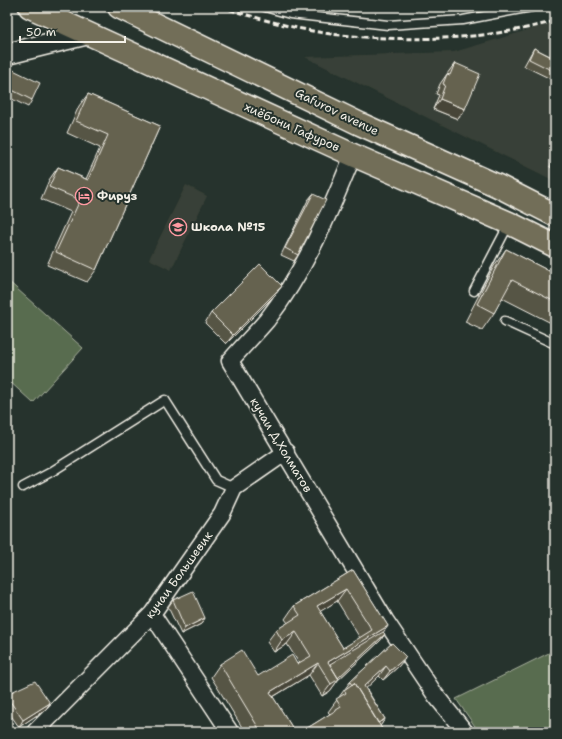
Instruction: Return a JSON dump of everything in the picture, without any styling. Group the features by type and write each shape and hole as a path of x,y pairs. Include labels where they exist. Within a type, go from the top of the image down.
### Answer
{"highway":[{"name":"хиёбони Гафуров","path":"30,7 353,155 509,223 532,236 555,246"},
{"name":"Gafurov avenue","path":"119,7 360,124 498,186 549,212"},
{"path":"532,236 549,212"}],"street":[{"path":"7,54 88,34"},
{"name":"кучаи Д,Холматов","path":"353,155 302,267 267,319 230,361 286,452 385,620 436,696 464,732"},
{"path":"234,488 286,452"},
{"name":"кучаи Большевик","path":"35,732 152,614 222,514 234,488"},
{"path":"152,614 230,732"}],"lane":[{"path":"265,7 290,14 388,26 463,20 532,7"},
{"path":"474,292 509,223"},
{"path":"505,321 555,344"},
{"path":"23,487 51,472 165,400 216,480 234,488"}],"shaded area":[{"path":"555,22 555,181 305,57 454,52"},
{"name":"Школа №15","path":"186,185 207,196 171,270 149,259"}],"green space":[{"path":"7,280 83,348 33,403 7,379"},
{"path":"555,650 555,732 479,732 456,699"}],"building":[{"path":"534,48 555,59 555,72 529,59"},
{"path":"455,63 480,74 465,109 440,99 447,74 450,75"},
{"path":"7,67 40,83 32,100 12,90 10,96 7,95"},
{"name":"Фируз","path":"88,94 160,126 96,270 56,252 80,200 49,187 58,167 88,180 108,135 76,121"},
{"path":"313,194 326,200 298,255 285,248"},
{"path":"506,249 555,274 555,302 512,280 494,313 477,304"},
{"path":"260,264 282,286 233,335 211,313"},
{"path":"353,570 388,626 328,662 339,679 331,684 318,663 270,692 295,732 261,732 220,664 242,650 258,676 292,655 297,664 311,656 296,632 282,640 276,630 300,615 294,606","holes":["346,589 372,630 343,648 317,606"]},
{"path":"193,591 205,618 185,628 173,600"},
{"path":"383,632 385,634 338,678 330,664"},
{"path":"392,643 406,657 390,671 386,666 364,686 385,719 378,723 354,683 352,685 350,682"},
{"path":"35,681 50,703 23,720 7,697 7,694"},
{"path":"354,683 384,732 359,732 357,729 352,732 301,732 341,707 336,699 346,693 344,690"}],"railway":[{"path":"221,7 276,23 303,29 359,37 415,39 472,36 528,28 555,21"}],"place":[{"name":"Фируз","path":"84,196"},
{"name":"Школа №15","path":"178,227"}]}
